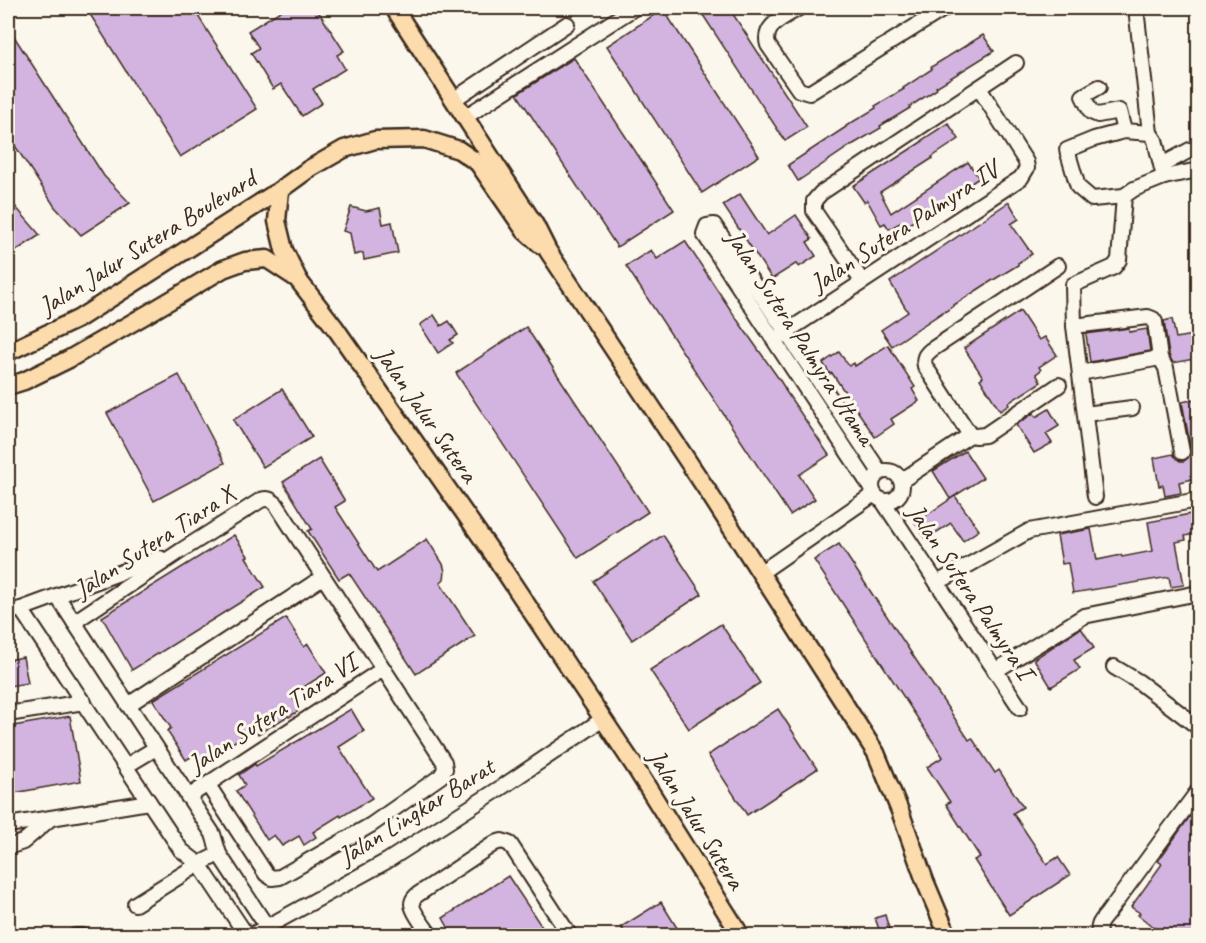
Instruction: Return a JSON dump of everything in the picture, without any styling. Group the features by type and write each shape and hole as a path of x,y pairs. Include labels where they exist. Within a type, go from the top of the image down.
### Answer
{"main road":[{"path":"394,8 535,225 548,251 707,490 876,753 948,936"},
{"path":"280,190 309,169 344,149 375,140 424,139 459,150 478,163 525,231 548,251"},
{"name":"Jalan Jalur Sutera","path":"280,190 277,221 284,250 299,281 336,329 453,495 603,719 741,936"},
{"name":"Jalan Jalur Sutera Boulevard","path":"8,352 78,320 280,190"},
{"path":"8,386 24,381 69,358 223,269 245,261 267,260 299,281"}],"street":[{"path":"465,117 634,8"},
{"path":"799,8 771,26 766,38 768,45 799,90 809,93 945,8"},
{"path":"1151,8 1136,9 1150,133 1155,140 1163,171"},
{"path":"453,100 567,24"},
{"path":"862,281 814,211 814,201 821,193 1016,63"},
{"path":"1100,87 1083,96 1091,112 1098,115 1119,111 1124,131"},
{"name":"Jalan Sutera Palmyra IV","path":"774,341 1021,178 1027,168 1026,162 979,88"},
{"path":"1150,133 1124,131 1094,139 1067,150 1078,187 1092,199 1124,196 1190,150"},
{"path":"1163,171 1198,170"},
{"path":"1095,497 1074,326 1073,285 1114,267 1119,260 1124,196"},
{"name":"Jalan Sutera Palmyra Utama","path":"876,494 704,234 707,226 714,225 880,472"},
{"path":"970,435 925,366 926,355 1058,266"},
{"path":"1074,326 1148,317 1153,319 1160,358 1166,368 1182,452"},
{"path":"1080,373 1160,358"},
{"path":"901,481 970,435 985,435 1059,385"},
{"path":"1085,414 1132,408"},
{"path":"880,472 895,473 901,481 899,495 891,500 886,501 876,494 873,479 880,472"},
{"path":"760,573 876,494"},
{"name":"Jalan Sutera Palmyra I","path":"876,494 1020,708"},
{"name":"Jalan Sutera Tiara X","path":"74,622 182,550 266,498 276,504 323,577"},
{"path":"937,583 1029,531 1198,500"},
{"path":"182,550 14,610 84,702 181,850 199,864 249,936"},
{"path":"128,705 323,577 444,762 445,769 441,776 371,825 280,877 272,878 266,874 208,785"},
{"path":"995,671 1084,616 1198,592"},
{"path":"57,596 213,834 219,854 270,931"},
{"path":"1114,666 1198,727"},
{"name":"Jalan Sutera Tiara VI","path":"188,797 383,669"},
{"path":"8,714 84,702"},
{"name":"Jalan Lingkar Barat","path":"249,936 270,931 387,861 603,719"},
{"path":"126,766 156,748"},
{"path":"1099,934 1100,922 1198,791"},
{"path":"8,825 149,802"},
{"path":"8,847 23,842 50,819"},
{"path":"431,936 414,909 413,898 501,841 510,844 570,936"},
{"path":"135,904 219,854"},
{"path":"75,936 83,936"}],"building":[{"path":"86,8 193,8 257,109 180,157"},
{"path":"285,8 316,8 344,51 337,55 345,69 313,89 322,103 302,116 281,84 273,89 251,53 259,48 248,31"},
{"path":"707,8 729,8 807,127 785,141 701,12"},
{"path":"663,9 759,156 702,193 607,46"},
{"path":"8,27 104,176 130,203 81,235 55,207 8,135"},
{"path":"983,35 994,51 936,87 937,89 910,108 880,126 881,128 798,181 788,165 904,89 932,69 931,67"},
{"path":"574,58 674,210 617,247 517,94"},
{"path":"948,123 959,139 880,192 891,213 968,162 979,178 903,228 900,223 889,229 885,223 881,225 867,200 864,202 853,186"},
{"path":"740,194 767,235 796,215 812,239 807,242 816,256 799,267 797,263 772,279 723,205"},
{"path":"8,198 40,235 8,256"},
{"path":"1009,202 1019,219 1011,224 1032,254 892,346 881,330 908,312 890,282"},
{"path":"351,207 366,211 380,208 383,224 392,222 398,253 364,260 363,253 354,255 350,233 343,231"},
{"path":"685,241 829,455 799,475 815,499 790,515 626,266 651,250 657,259"},
{"path":"1020,311 1039,340 1045,337 1057,355 1039,367 1041,370 1036,374 1041,382 1008,403 1009,405 1000,411 980,379 983,377 964,348"},
{"path":"434,315 441,326 449,321 458,335 450,340 453,343 438,353 420,325"},
{"path":"1172,319 1176,338 1198,334 1198,355 1193,356 1194,359 1173,363 1169,355 1164,321"},
{"path":"526,327 648,512 578,558 456,373"},
{"path":"1129,328 1129,332 1147,329 1150,351 1090,362 1086,334"},
{"path":"888,345 915,387 912,389 919,401 891,419 894,424 875,437 823,363 839,352 849,366 854,363 855,366"},
{"path":"179,375 225,463 154,501 107,413"},
{"path":"282,389 312,437 263,467 233,420"},
{"path":"1196,399 1198,478 1179,482 1181,493 1165,496 1163,485 1159,486 1154,458 1173,454 1180,461 1188,458 1191,450 1182,402"},
{"path":"1049,409 1059,426 1046,434 1052,443 1034,453 1016,425 1034,413 1036,417"},
{"path":"965,451 983,478 950,499 933,471"},
{"path":"319,459 345,501 335,507 377,572 427,539 443,564 444,579 440,583 475,636 416,674 349,573 339,579 308,531 312,529 283,482"},
{"path":"955,496 979,530 963,541 951,523 926,539 915,523"},
{"path":"1196,513 1198,533 1185,536 1186,540 1176,542 1184,585 1171,587 1169,577 1073,593 1068,563 1062,564 1057,535 1091,529 1097,560 1121,555 1122,557 1153,551 1148,522"},
{"path":"234,535 265,587 132,670 102,617"},
{"path":"663,535 702,594 632,640 593,581"},
{"path":"839,544 969,740 972,738 995,773 999,770 1023,807 1013,813 1047,864 1058,857 1070,875 1009,915 974,860 980,857 946,804 950,802 927,767 943,757 814,560"},
{"path":"286,618 304,647 308,644 326,673 291,695 300,710 258,734 255,728 200,764 194,755 186,760 167,731 171,728 153,700"},
{"path":"721,624 760,683 689,729 650,670"},
{"path":"1081,628 1094,648 1074,660 1080,669 1051,687 1034,659"},
{"path":"23,657 28,683 9,686 8,660"},
{"path":"351,709 364,731 339,747 372,798 313,832 316,837 304,845 299,836 282,846 274,835 267,840 236,791 245,785 239,775"},
{"path":"778,709 817,769 747,815 708,755"},
{"path":"70,716 81,781 8,794 8,727"},
{"path":"1198,805 1198,936 1165,936 1131,907 1162,864 1158,861"},
{"path":"508,876 544,930 535,936 453,936 443,918"},
{"path":"661,902 682,936 627,936 621,927"},
{"path":"885,915 890,932 881,935 875,918"}]}
